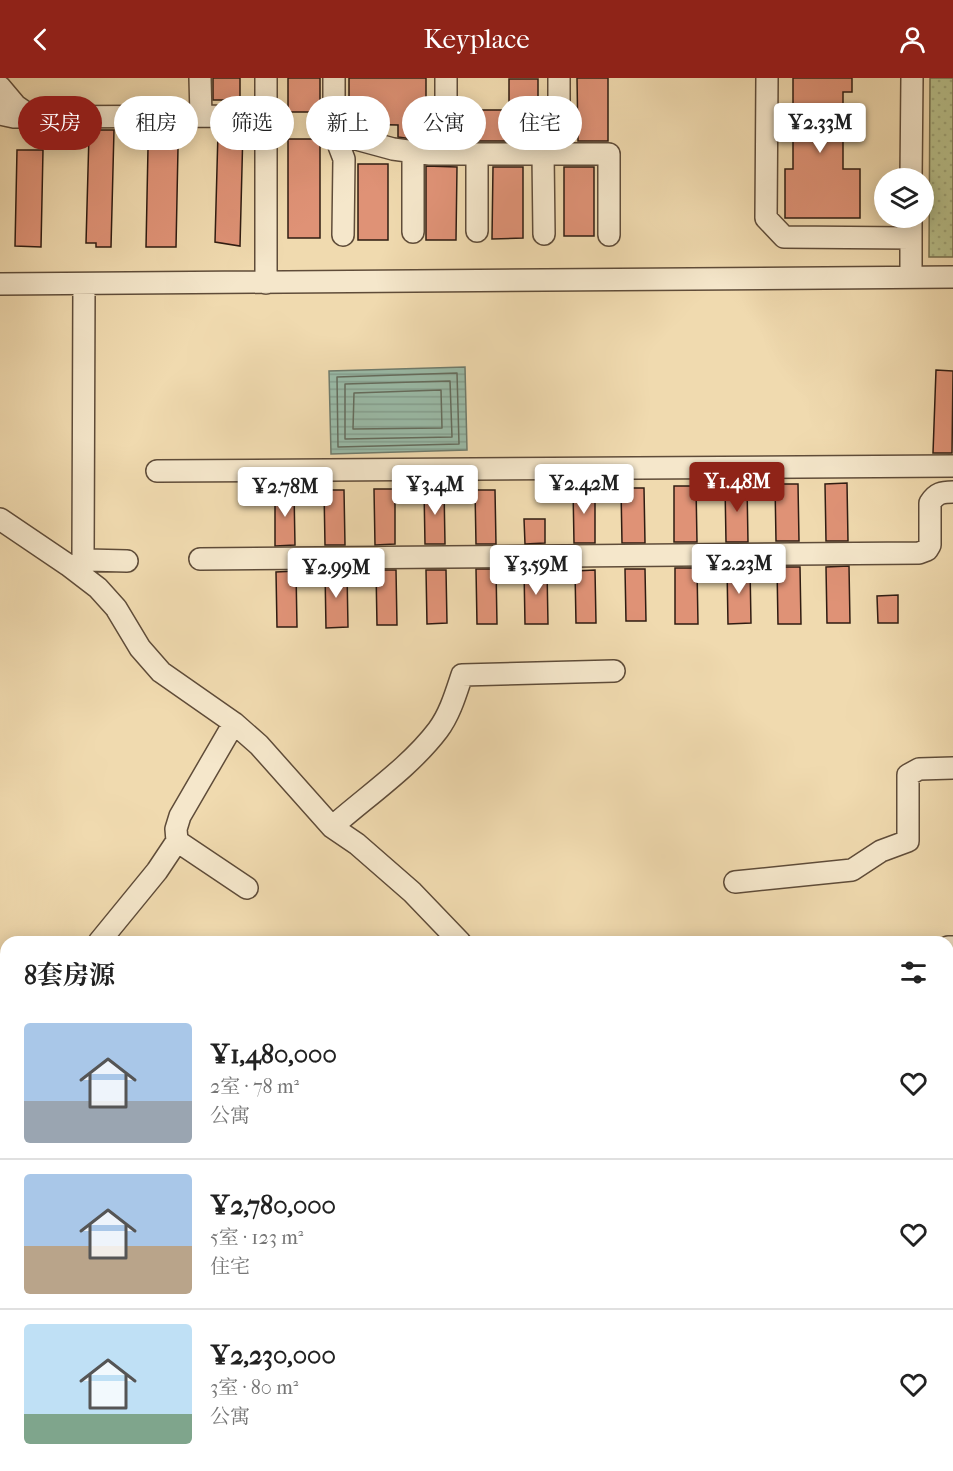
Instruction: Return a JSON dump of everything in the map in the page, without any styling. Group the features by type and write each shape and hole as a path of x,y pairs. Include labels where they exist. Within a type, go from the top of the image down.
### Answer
{"street":[{"path":"200,78 201,116"},
{"path":"266,78 266,96"},
{"path":"334,78 334,96"},
{"path":"446,78 446,154"},
{"path":"544,234 559,78"},
{"path":"767,78 766,218 784,237 911,228 910,277"},
{"path":"911,168 912,78"},
{"path":"0,87 18,107"},
{"path":"0,114 18,116"},
{"path":"102,117 210,116"},
{"path":"390,147 413,153 609,154 609,235"},
{"path":"266,150 266,283"},
{"path":"341,150 344,159 343,236"},
{"path":"413,153 413,232"},
{"path":"477,154 477,231"},
{"path":"0,287 953,277"},
{"path":"84,285 83,557 87,560 127,561"},
{"path":"157,471 953,466"},
{"path":"200,560 918,554 927,550 930,545 930,503 933,498 943,492 953,492"},
{"path":"0,519 98,588 116,608 140,648 160,672 234,723 259,745 332,827 357,844 412,892 454,936"},
{"path":"332,827 405,764 438,729 453,704 462,675 614,671"},
{"path":"104,936 157,872 177,841 176,828 180,816 234,723"},
{"path":"735,882 852,870 881,851 903,844 908,841 908,775 919,769 953,768"},
{"path":"177,841 247,888"}],"green space":[{"path":"930,78 953,78 953,257 929,257 929,228 934,228 934,168 929,168"}],"water":[{"path":"465,367 467,450 331,454 329,371"}],"building":[{"path":"213,78 240,78 240,96 213,96"},
{"path":"288,78 320,78 320,96 306,96 306,112 294,112 294,96 288,96"},
{"path":"349,78 426,78 426,96 402,96 402,138 398,137 398,125 390,125 390,96 349,96"},
{"path":"577,78 608,78 608,141 582,141 582,96 577,96"},
{"path":"793,78 852,78 852,92 843,92 843,169 860,169 860,218 785,218 785,169 793,169"},
{"path":"509,79 538,79 538,96 509,96"},
{"path":"486,110 498,110 498,141 486,141"},
{"path":"102,130 114,130 111,247 96,247 96,243 86,243 89,150 102,150"},
{"path":"294,139 306,139 306,150 320,150 320,238 288,238 288,150 294,150"},
{"path":"17,150 43,150 41,247 15,246"},
{"path":"148,150 178,150 176,247 146,247"},
{"path":"218,150 242,150 240,246 215,242"},
{"path":"358,164 388,164 388,240 358,240"},
{"path":"426,166 457,167 456,240 426,240"},
{"path":"493,167 523,167 523,238 492,239"},
{"path":"564,167 594,167 594,236 564,236"},
{"path":"936,370 953,371 952,453 933,453"},
{"path":"847,483 848,541 826,541 825,484"},
{"path":"747,484 748,542 726,542 725,485"},
{"path":"775,484 798,484 799,541 776,541"},
{"path":"674,486 696,486 697,542 674,542"},
{"path":"595,487 595,543 574,543 573,488"},
{"path":"444,488 445,544 425,544 424,489"},
{"path":"621,488 644,488 645,543 622,543"},
{"path":"374,489 395,489 395,544 375,545"},
{"path":"324,490 344,490 345,545 325,545"},
{"path":"475,490 495,490 496,544 476,544"},
{"path":"275,491 294,491 295,545 275,546"},
{"path":"524,519 545,519 545,543 525,544"},
{"path":"849,566 850,623 827,623 826,567"},
{"path":"727,567 750,567 751,623 728,624"},
{"path":"777,567 800,567 801,624 778,624"},
{"path":"675,568 697,568 698,624 675,624"},
{"path":"476,569 496,569 497,624 477,624"},
{"path":"524,569 547,569 548,624 525,624"},
{"path":"625,569 645,569 646,621 626,621"},
{"path":"376,570 396,570 397,625 377,625"},
{"path":"426,570 446,570 447,623 427,624"},
{"path":"595,570 596,623 576,623 575,571"},
{"path":"296,571 297,627 277,627 276,572"},
{"path":"325,571 347,571 348,627 326,628"},
{"path":"898,595 898,623 878,623 877,596"}]}
